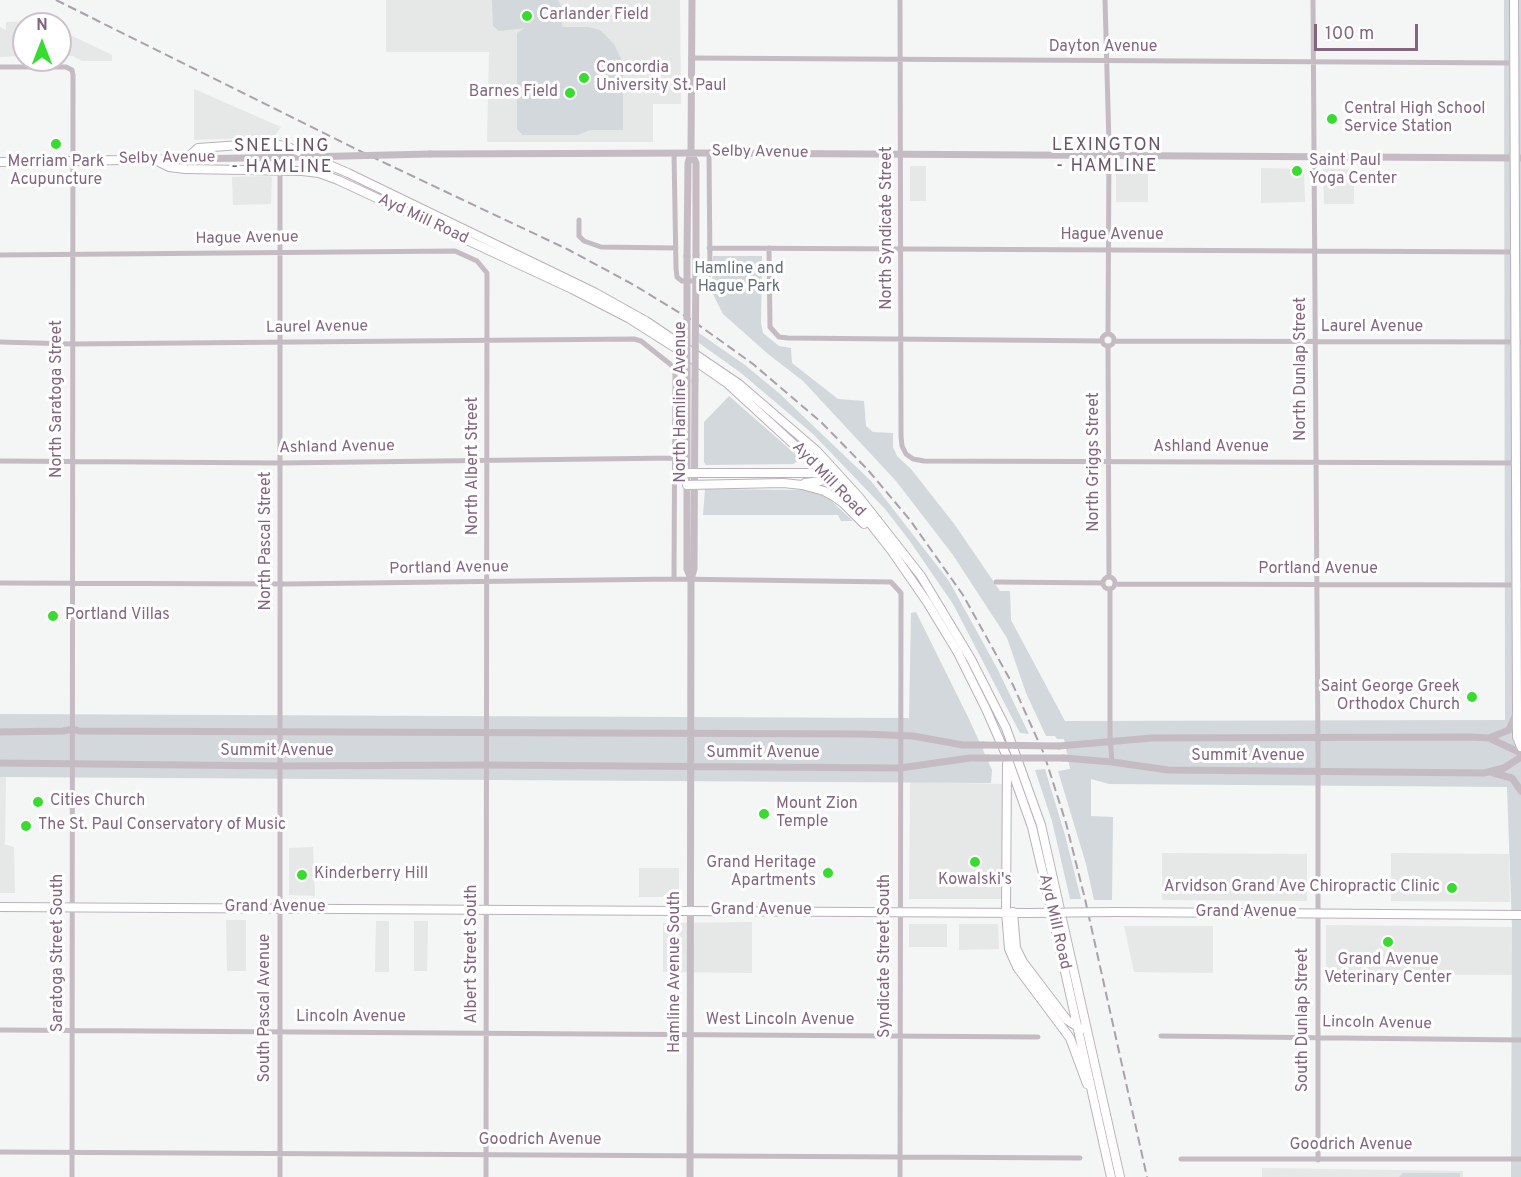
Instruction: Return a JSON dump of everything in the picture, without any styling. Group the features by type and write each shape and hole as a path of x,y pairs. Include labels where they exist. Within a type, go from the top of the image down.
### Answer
{"main road":[{"path":"1514,0 1519,158 1515,252 1519,342 1517,737 1521,747"},
{"name":"Ayd Mill Road","path":"186,159 198,148 269,143 288,147 348,173 594,292 646,321 739,384 817,451 838,473 921,576 971,659 1006,728 1041,825 1120,1177"},
{"name":"Selby Avenue","path":"0,162 186,159"},
{"name":"Ayd Mill Road","path":"156,160 185,170 319,173 572,289 630,320 728,384 827,475 861,512 891,550 927,602 958,653 986,708 1007,757 1032,827 1111,1177"},
{"path":"691,473 827,475 838,473"},
{"path":"691,485 820,481 827,475"},
{"path":"783,483 814,487 833,496 891,550"},
{"path":"1007,757 1010,912 1008,940 1012,958 1070,1038 1094,1101"},
{"name":"Grand Avenue","path":"0,907 1521,915"},
{"path":"1010,912 1016,948 1023,962 1067,1020 1078,1028 1088,1031"}],"street":[{"name":"North Hamline Avenue","path":"691,473 687,381 687,256 688,163 691,153 692,0"},
{"name":"North Syndicate Street","path":"900,0 901,436 906,454"},
{"path":"1105,0 1108,334"},
{"name":"North Dunlap Street","path":"1313,0 1318,737"},
{"name":"Dayton Avenue","path":"692,58 1515,63"},
{"name":"North Saratoga Street","path":"0,67 66,67 72,70 73,729"},
{"path":"674,153 677,276 682,281 703,280 708,276 709,153"},
{"name":"Selby Avenue","path":"186,159 430,154 674,153 1519,158"},
{"name":"North Hamline Avenue","path":"691,153 696,163 695,380 687,569 691,579 691,767"},
{"name":"North Pascal Street","path":"280,171 280,731"},
{"path":"579,220 579,236 584,241 601,247 676,248"},
{"name":"Hague Avenue","path":"709,248 1515,252"},
{"path":"770,248 770,327 779,337 1102,341 1108,346 1114,341 1112,335 1108,334"},
{"name":"Hague Avenue","path":"0,255 455,251 477,261 487,273"},
{"name":"North Albert Street","path":"487,273 487,732"},
{"path":"1102,341 1103,337 1108,334"},
{"name":"North Hamline Avenue","path":"634,339 641,341 675,370 674,579"},
{"name":"Laurel Avenue","path":"0,342 72,344 634,339"},
{"name":"Laurel Avenue","path":"1114,341 1519,342"},
{"name":"North Griggs Street","path":"1108,346 1109,577"},
{"name":"Ashland Avenue","path":"906,454 913,459 924,461 1517,463"},
{"name":"Ashland Avenue","path":"0,462 280,463 674,458"},
{"path":"1103,583 1105,578 1109,577 1113,578 1115,584 1110,589 1112,762"},
{"name":"Portland Avenue","path":"0,583 280,584 674,579 881,580 891,582 901,593 900,736"},
{"path":"996,582 1103,583"},
{"path":"1103,583 1106,588 1110,589"},
{"name":"Portland Avenue","path":"1115,584 1519,585"},
{"path":"1489,738 1509,730 1517,712"},
{"name":"Summit Avenue","path":"0,732 73,729 79,731 691,733 900,736 963,745 1059,746 1152,738 1489,738 1507,745 1521,755 1504,768 1484,773 1168,770 1064,758 970,758 900,768 0,763"},
{"name":"Saratoga Street South","path":"72,1177 73,729"},
{"name":"South Pascal Avenue","path":"280,731 280,1177"},
{"name":"Albert Street South","path":"486,1177 487,732"},
{"name":"Syndicate Street South","path":"900,736 900,1177"},
{"name":"South Dunlap Street","path":"1317,1160 1318,737"},
{"name":"Hamline Avenue South","path":"690,1177 691,767"},
{"path":"1484,773 1511,777 1521,790"},
{"path":"0,1030 72,1030"},
{"name":"Lincoln Avenue","path":"72,1030 486,1033"},
{"name":"West Lincoln Avenue","path":"486,1033 1038,1036"},
{"name":"Lincoln Avenue","path":"1161,1036 1521,1040"},
{"name":"Goodrich Avenue","path":"0,1152 1080,1158"},
{"name":"Goodrich Avenue","path":"1181,1159 1521,1159"}],"shaded area":[{"name":"Concordia University St. Paul","path":"386,0 680,0 681,104 653,104 653,142 487,142 489,52 386,52"},
{"path":"6,22 12,22 12,56 0,57 0,27 6,30"},
{"path":"72,36 112,55 112,61 82,61 73,56"},
{"path":"194,89 281,127 274,137 194,140"},
{"path":"910,166 926,166 926,201 910,201"},
{"path":"1116,168 1148,168 1148,202 1116,202"},
{"path":"1261,168 1304,169 1305,202 1261,203"},
{"path":"1323,169 1354,169 1354,204 1324,204"},
{"path":"232,177 272,177 271,204 233,205"},
{"path":"0,777 6,777 5,843 3,844 14,847 15,893 0,893"},
{"path":"910,782 1003,784 1002,899 909,899"},
{"path":"313,847 315,896 289,895 289,848"},
{"path":"1162,853 1307,854 1307,901 1162,900"},
{"path":"1391,853 1509,854 1510,902 1391,901"},
{"path":"639,868 679,868 679,897 639,897"},
{"path":"226,920 246,920 246,971 227,971"},
{"path":"376,921 389,921 389,972 375,972"},
{"path":"414,921 428,921 427,971 414,971"},
{"path":"752,922 752,973 663,972 663,923"},
{"path":"909,924 947,924 947,947 909,947"},
{"path":"959,924 998,924 999,949 959,950"},
{"path":"1326,925 1512,927 1512,975 1326,974"},
{"path":"1124,926 1213,926 1213,973 1134,972"},
{"path":"1262,1168 1463,1171 1463,1177 1262,1177"}],"green space":[{"name":"Barnes Field","path":"492,0 558,0 561,6 562,27 588,27 600,30 614,44 623,63 623,130 590,130 577,135 523,135 517,129 517,33 525,28 499,31 493,26"},
{"name":"Hamline and Hague Park","path":"1504,0 1521,0 1521,1177 1511,1177 1512,927 1507,787 1109,784 1091,779 1091,816 1113,817 1112,900 1094,900 1086,864 1058,771 1070,769 1064,739 1046,736 1026,693 1007,638 953,555 896,481 803,381 723,314 712,292 713,256 762,256 761,323 763,333 779,346 791,348 792,363 838,399 864,401 866,426 873,432 893,433 893,447 897,456 911,469 955,525 1000,591 1010,591 1011,620 1065,721 1505,720"},
{"path":"699,333 745,365 780,394 871,481 949,581 997,668 1029,734 1020,733 953,604 885,509 813,434 741,373 699,343"},
{"path":"729,396 801,459 793,464 706,465 704,462 704,422"},
{"path":"705,489 806,490 826,496 853,521 841,521 838,515 703,515"},
{"path":"916,612 992,770 991,783 0,777 0,714 909,718 911,613"},
{"path":"1045,769 1081,899 1070,899 1052,821 1035,770"},
{"path":"1403,1173 1460,1173 1460,1177 1399,1177"}],"railway":[{"path":"56,0 368,155 569,250 634,285 693,321 753,364 821,422 868,470 910,520 963,595 1013,685 1044,754 1066,823 1085,899 1147,1177"}],"place":[{"name":"Carlander Field","path":"527,16"},
{"name":"Concordia University St. Paul","path":"584,78"},
{"name":"Barnes Field","path":"570,93"},
{"name":"Central High School Service Station","path":"1332,119"},
{"name":"Merriam Park Acupuncture","path":"56,144"},
{"name":"Saint Paul Yoga Center","path":"1297,171"},
{"name":"Portland Villas","path":"53,616"},
{"name":"Saint George Greek Orthodox Church","path":"1472,697"},
{"name":"Cities Church","path":"38,802"},
{"name":"Mount Zion Temple","path":"764,814"},
{"name":"The St. Paul Conservatory of Music","path":"26,826"},
{"name":"Kowalski's","path":"975,862"},
{"name":"Grand Heritage Apartments","path":"828,873"},
{"name":"Kinderberry Hill","path":"302,875"},
{"name":"Arvidson Grand Ave Chiropractic Clinic","path":"1452,888"},
{"name":"Grand Avenue Veterinary Center","path":"1388,942"}],"district":[{"name":"LEXINGTON - HAMLINE","path":"1107,156"},
{"name":"SNELLING - HAMLINE","path":"282,157"}]}
